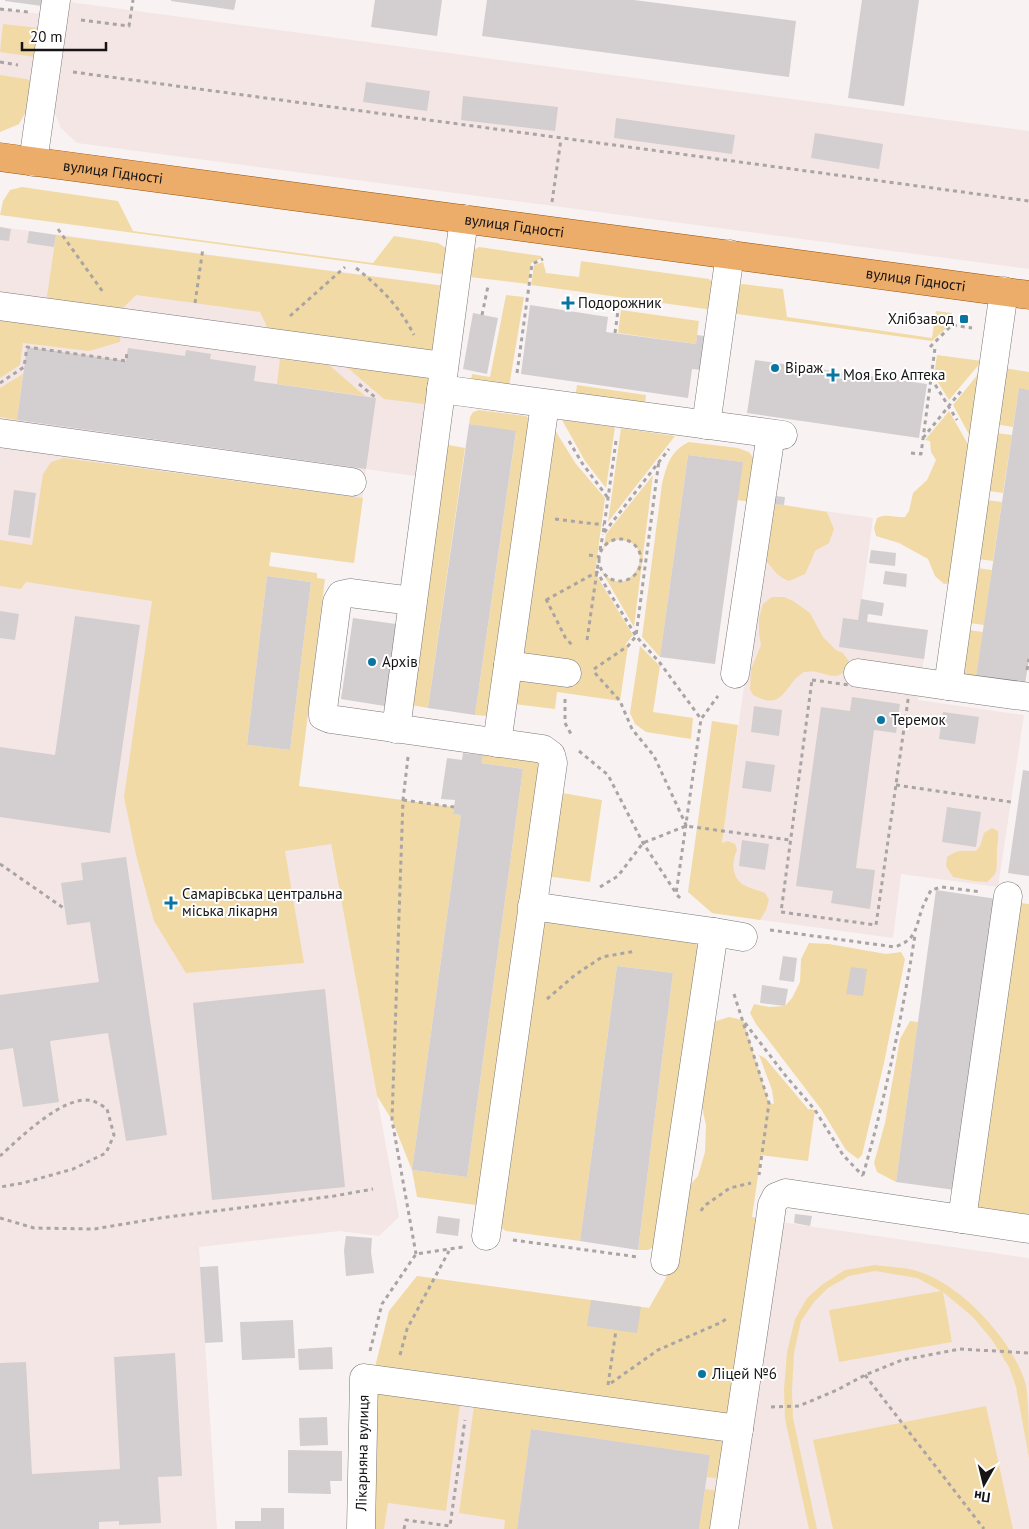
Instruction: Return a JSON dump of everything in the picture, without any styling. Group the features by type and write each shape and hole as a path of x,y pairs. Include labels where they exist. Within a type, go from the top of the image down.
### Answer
{"main road":[{"name":"вулиця Гідності","path":"0,157 1016,293"}],"street":[{"path":"33,162 56,0"},
{"path":"404,730 412,601 464,219"},
{"path":"706,425 730,254"},
{"path":"948,686 1016,293"},
{"path":"0,306 443,377 514,399 777,435 735,674"},
{"path":"497,743 545,404"},
{"path":"0,433 352,482"},
{"path":"412,601 350,593 341,595 337,602 323,716 330,719 543,749 551,755 553,763 486,1236"},
{"path":"508,665 581,665"},
{"path":"858,673 1029,698"},
{"path":"962,1219 1008,896"},
{"path":"532,906 714,932 753,933"},
{"path":"665,1261 714,932"},
{"path":"724,1529 772,1205 776,1197 786,1193 1029,1229"},
{"path":"364,1378 469,1392 606,1397 739,1429"},
{"name":"Лікарняна вулиця","path":"361,1529 364,1378"}],"path":[{"path":"76,19 129,26 132,0"},
{"path":"0,9 33,13"},
{"path":"69,72 1029,201"},
{"path":"58,229 107,298"},
{"path":"195,303 203,248"},
{"path":"284,321 346,267"},
{"path":"356,268 380,287 407,320 416,338"},
{"path":"482,315 488,286"},
{"path":"514,399 528,291"},
{"path":"569,311 571,297"},
{"path":"615,333 619,304"},
{"path":"930,347 952,325"},
{"path":"911,453 920,454 935,348"},
{"path":"923,438 967,384"},
{"path":"545,404 582,462 608,498"},
{"path":"603,534 679,436 706,425"},
{"path":"587,640 597,572 600,557 606,545 618,540 630,542 639,553 639,567 631,578 618,581 611,579 601,570 599,563 600,557 604,526 617,436"},
{"path":"581,665 628,646 636,636 659,460"},
{"path":"530,516 604,526"},
{"path":"589,555 600,557"},
{"path":"597,572 636,636 660,663 701,719"},
{"path":"515,618 597,572"},
{"path":"543,592 581,665 620,701 632,729 654,756 686,826"},
{"path":"676,894 701,719 735,674"},
{"path":"812,680 909,693 896,785 876,925 781,912 812,680"},
{"path":"364,1378 382,1304 416,1254 392,1120 404,730"},
{"path":"543,749 579,750 608,775 643,843 676,894 682,899"},
{"path":"896,785 1011,802"},
{"path":"403,800 454,807"},
{"path":"594,891 618,876 643,843 686,826 790,840"},
{"path":"0,864 65,909"},
{"path":"862,1176 877,1125 905,997 915,934 923,907 931,890 942,887 1008,896"},
{"path":"753,933 895,947 906,943 915,934"},
{"path":"516,1023 523,1016 534,1011 576,975 602,956 643,951"},
{"path":"699,1214 704,1206 730,1188 758,1182 769,1103 731,985"},
{"path":"743,1020 785,1075 815,1110 843,1155 870,1182"},
{"path":"0,1156 51,1113 74,1102 93,1101 107,1109 114,1135 106,1153 73,1169 23,1183 0,1187"},
{"path":"0,1218 34,1228 94,1229 160,1218 334,1196 373,1189"},
{"path":"416,1254 472,1245 486,1236 665,1261"},
{"path":"415,1384 408,1375 400,1356 407,1328 449,1250"},
{"path":"606,1397 658,1350 722,1322 760,1290"},
{"path":"606,1397 616,1330"},
{"path":"739,1429 752,1412 767,1407 799,1406 902,1360 960,1349 1029,1353"},
{"path":"865,1375 984,1529"},
{"path":"404,1529 406,1520 450,1526 469,1392"}],"shaded area":[{"path":"70,2 1029,131 1029,269 77,143 61,128 54,111"},
{"path":"0,9 41,14 28,108 19,124 0,132"},
{"path":"3,24 39,28 35,57 0,52"},
{"path":"0,75 32,80 28,108 19,124 0,132"},
{"path":"22,187 118,201 133,231 373,263 394,236 438,243 446,248 449,257 448,275 0,215 3,201 10,190"},
{"name":"Самарівська центральна міська лікарня","path":"0,227 454,287 429,478 366,469 354,563 270,552 198,800 326,818 399,1217 379,1236 340,1231 199,1247 217,1529 0,1529"},
{"path":"56,235 445,286 433,352 270,333 260,312 136,295 118,313 46,303"},
{"path":"479,247 541,256 542,258 531,263 528,284 461,276 470,252"},
{"path":"581,261 709,279 713,283 713,310 531,285 534,265 543,262 546,273 579,277"},
{"path":"743,284 783,289 787,317 932,338 936,311 952,313 950,325 932,341 730,313 737,286"},
{"path":"506,295 524,297 508,393 470,388 472,374 490,377"},
{"path":"621,310 699,321 696,344 618,333"},
{"path":"4,318 121,330 120,342 89,351 23,343 20,365 0,378 0,320"},
{"path":"937,355 982,361 949,400 934,376"},
{"path":"335,357 430,374 432,405 384,399"},
{"path":"280,359 329,365 365,396 277,384"},
{"path":"988,362 976,447 953,405"},
{"path":"997,367 1029,372 1029,390 1019,389 1013,427 990,423"},
{"path":"23,374 17,420 0,417 0,388"},
{"path":"577,385 646,395 644,414 574,405"},
{"path":"479,410 526,416 532,422 489,716 475,715 516,432 469,424 473,412"},
{"path":"949,411 969,446 952,583 944,584 935,576 928,559 899,543 876,536 874,528 877,518 887,516 905,517 909,511 913,493 927,480 936,460 931,452 930,441 925,440"},
{"path":"548,419 576,464 605,498 595,573 633,635 625,645 628,646 620,701 557,692 555,709 514,704 521,662"},
{"path":"562,420 615,427 606,488 585,461"},
{"path":"621,428 675,436 608,522"},
{"path":"988,432 1012,435 1003,493 981,490"},
{"path":"689,442 738,448 749,452 755,460 753,502 737,500 742,462 688,455 660,657 642,637 662,484 673,454"},
{"path":"443,444 465,448 428,708 406,704"},
{"path":"64,458 363,498 354,563 271,552 269,566 317,573 317,578 325,579 299,786 454,807 453,814 461,815 412,1170 392,1120 377,1096 331,844 285,851 304,963 186,973 154,921 136,855 124,797 152,601 26,582 21,589 0,586 0,540 32,545 43,474 51,462","holes":["267,576 311,582 290,750 247,745"]},
{"path":"653,475 634,627 601,570 612,579 622,581 630,578 640,561 639,551 633,544 621,540 610,542 602,550 606,534"},
{"path":"979,499 1002,502 993,561 971,558"},
{"name":"Теремок","path":"770,503 873,518 859,620 928,630 918,700 1024,715 998,887 901,874 893,938 712,913"},
{"path":"770,503 827,512 834,529 829,543 815,551 805,574 789,581 777,574 762,557"},
{"path":"969,567 992,570 984,625 962,622"},
{"path":"772,597 784,597 810,613 823,637 836,650 843,653 850,663 843,673 836,676 804,672 796,678 784,694 772,701 753,695 750,689 751,669 761,645 759,618 763,604"},
{"path":"960,629 983,632 975,684 954,672"},
{"path":"640,646 660,666 653,712 693,718 691,739 646,732 635,724 630,713"},
{"path":"712,721 738,725 722,843 728,841 735,844 737,850 734,859 734,872 738,880 744,885 765,893 769,900 760,920 712,913 688,892"},
{"path":"483,750 543,762 483,1206 417,1197 412,1170 467,1177 523,769 481,763"},
{"path":"557,792 602,800 590,882 546,876"},
{"path":"992,828 998,831 996,872 994,875 987,882 953,877 946,866 947,857 958,852 976,851 980,846 984,833"},
{"path":"1013,902 1029,904 1029,1216 971,1209"},
{"path":"543,920 688,938 698,946 701,958 656,1246 648,1250 638,1250 673,973 617,966 580,1241 506,1231 496,1224"},
{"path":"809,943 829,944 886,954 901,952 905,959 884,1063 862,1155 858,1159 846,1150 821,1109 756,1024 750,1013 754,1004 769,1007 785,1006 792,998 800,982 801,959"},
{"path":"729,1017 743,1020 769,1103 774,1104 772,1090 759,1055 765,1058 808,1109 815,1110 808,1161 761,1155 752,1217 764,1219 731,1419 374,1371 389,1311 417,1276 649,1308 665,1280 672,1263 689,1186 698,1176 705,1152 706,1125 699,1094 713,1022"},
{"path":"910,1021 918,1022 896,1182 877,1172 874,1163 885,1123 900,1039"},
{"name":"Ліцей №6","path":"774,1221 1029,1259 1029,1529 368,1529 389,1311 417,1276 649,1308 694,1249"},
{"path":"875,1265 915,1270 936,1279 969,1303 999,1334 1020,1368 1026,1385 1029,1458 1016,1387 1009,1367 992,1340 973,1317 943,1292 952,1342 839,1362 829,1310 941,1291 917,1278 875,1271 849,1276 828,1288 814,1302 801,1321 794,1353 793,1418 817,1529 809,1529 785,1419 784,1389 787,1352 795,1319 807,1298 823,1284 845,1270"},
{"path":"373,1384 461,1397 446,1511 388,1503 384,1529 368,1529"},
{"path":"475,1399 726,1437 721,1479 707,1477 710,1455 531,1429 517,1529 504,1529 505,1520 459,1513"},
{"path":"986,1406 1013,1529 833,1529 813,1440"},
{"path":"705,1489 720,1491 714,1529 699,1529"}],"building":[{"path":"5,0 43,0 42,6"},
{"path":"171,0 236,0 234,10"},
{"path":"375,0 442,0 437,36 371,27"},
{"path":"487,0 634,0 796,21 789,77 482,36"},
{"path":"862,0 919,0 904,106 848,98"},
{"path":"366,82 430,91 427,111 363,102"},
{"path":"463,96 558,107 555,131 461,120"},
{"path":"616,118 735,135 732,154 614,138"},
{"path":"815,133 883,144 879,169 811,158"},
{"path":"0,227 11,229 9,241 0,240"},
{"path":"29,231 56,235 54,247 27,243"},
{"path":"530,305 608,317 606,332 696,344 697,335 712,337 708,371 692,369 688,398 521,374"},
{"path":"473,313 498,318 487,374 463,369"},
{"path":"27,347 126,361 128,348 185,356 186,350 211,354 210,359 256,366 254,381 376,398 366,469 17,420"},
{"path":"755,360 927,384 919,438 747,413"},
{"path":"1019,388 1029,390 1029,659 1025,684 976,677"},
{"path":"469,424 516,431 475,715 428,708"},
{"path":"688,455 743,462 715,664 660,657"},
{"path":"14,490 36,493 30,538 8,535"},
{"path":"775,496 785,497 784,505 773,504"},
{"path":"871,550 896,553 895,566 869,563"},
{"path":"885,571 907,574 906,587 883,584"},
{"path":"267,576 311,582 290,750 247,745"},
{"path":"861,599 884,603 882,616 868,614 867,622 928,630 924,659 839,647 843,618 858,620"},
{"path":"0,611 19,614 15,640 0,638"},
{"path":"75,616 140,625 110,833 0,817 0,747 55,755"},
{"name":"Архів","path":"353,618 403,625 391,707 341,699"},
{"path":"852,697 900,704 896,733 874,730 856,868 875,870 870,909 831,903 833,891 796,886 821,707 850,711"},
{"path":"754,706 782,710 779,736 751,732"},
{"path":"943,712 979,717 975,744 939,739"},
{"path":"463,753 483,755 481,763 523,769 467,1177 412,1170 461,815 453,814 455,800 441,799 447,758 462,760"},
{"path":"746,761 775,765 771,792 742,788"},
{"path":"1023,770 1029,771 1029,876 1008,873"},
{"path":"947,807 981,812 976,847 942,842"},
{"path":"742,840 769,844 765,870 739,866"},
{"path":"126,857 167,1135 126,1141 108,1033 50,1041 59,1102 23,1107 13,1048 0,1050 0,995 99,982 90,922 67,925 61,883 83,880 81,863"},
{"path":"936,890 997,899 955,1190 896,1182"},
{"path":"783,956 797,958 794,982 779,980"},
{"path":"617,966 673,973 638,1250 580,1241"},
{"path":"851,967 867,969 863,996 846,994"},
{"path":"762,985 788,989 785,1006 760,1003"},
{"path":"325,989 345,1187 212,1200 193,1003"},
{"path":"795,1214 812,1216 810,1226 794,1223"},
{"path":"438,1216 460,1219 458,1236 436,1233"},
{"path":"346,1236 372,1238 371,1252 374,1273 346,1276 344,1250"},
{"path":"218,1266 223,1342 205,1343 200,1267"},
{"path":"591,1300 641,1307 637,1333 587,1326"},
{"path":"293,1320 295,1358 242,1360 240,1322"},
{"path":"332,1347 333,1369 299,1370 298,1349"},
{"path":"175,1353 182,1476 158,1477 161,1523 119,1525 119,1521 99,1522 99,1529 0,1529 0,1363 26,1362 32,1474 120,1469 114,1357"},
{"path":"327,1417 328,1445 300,1446 299,1418"},
{"path":"531,1429 710,1455 699,1529 517,1529"},
{"path":"288,1450 342,1451 342,1481 330,1481 331,1494 288,1493"},
{"path":"261,1508 284,1508 284,1529 235,1529 235,1521 261,1521"}],"place":[{"name":"Подорожник","path":"568,303"},
{"name":"Хлібзавод","path":"964,319"},
{"name":"Віраж","path":"775,368"},
{"name":"Моя Еко Аптека","path":"833,375"},
{"name":"Архів","path":"372,662"},
{"name":"Теремок","path":"881,720"},
{"name":"Самарівська центральна міська лікарня","path":"171,903"},
{"name":"Ліцей №6","path":"702,1374"}]}
